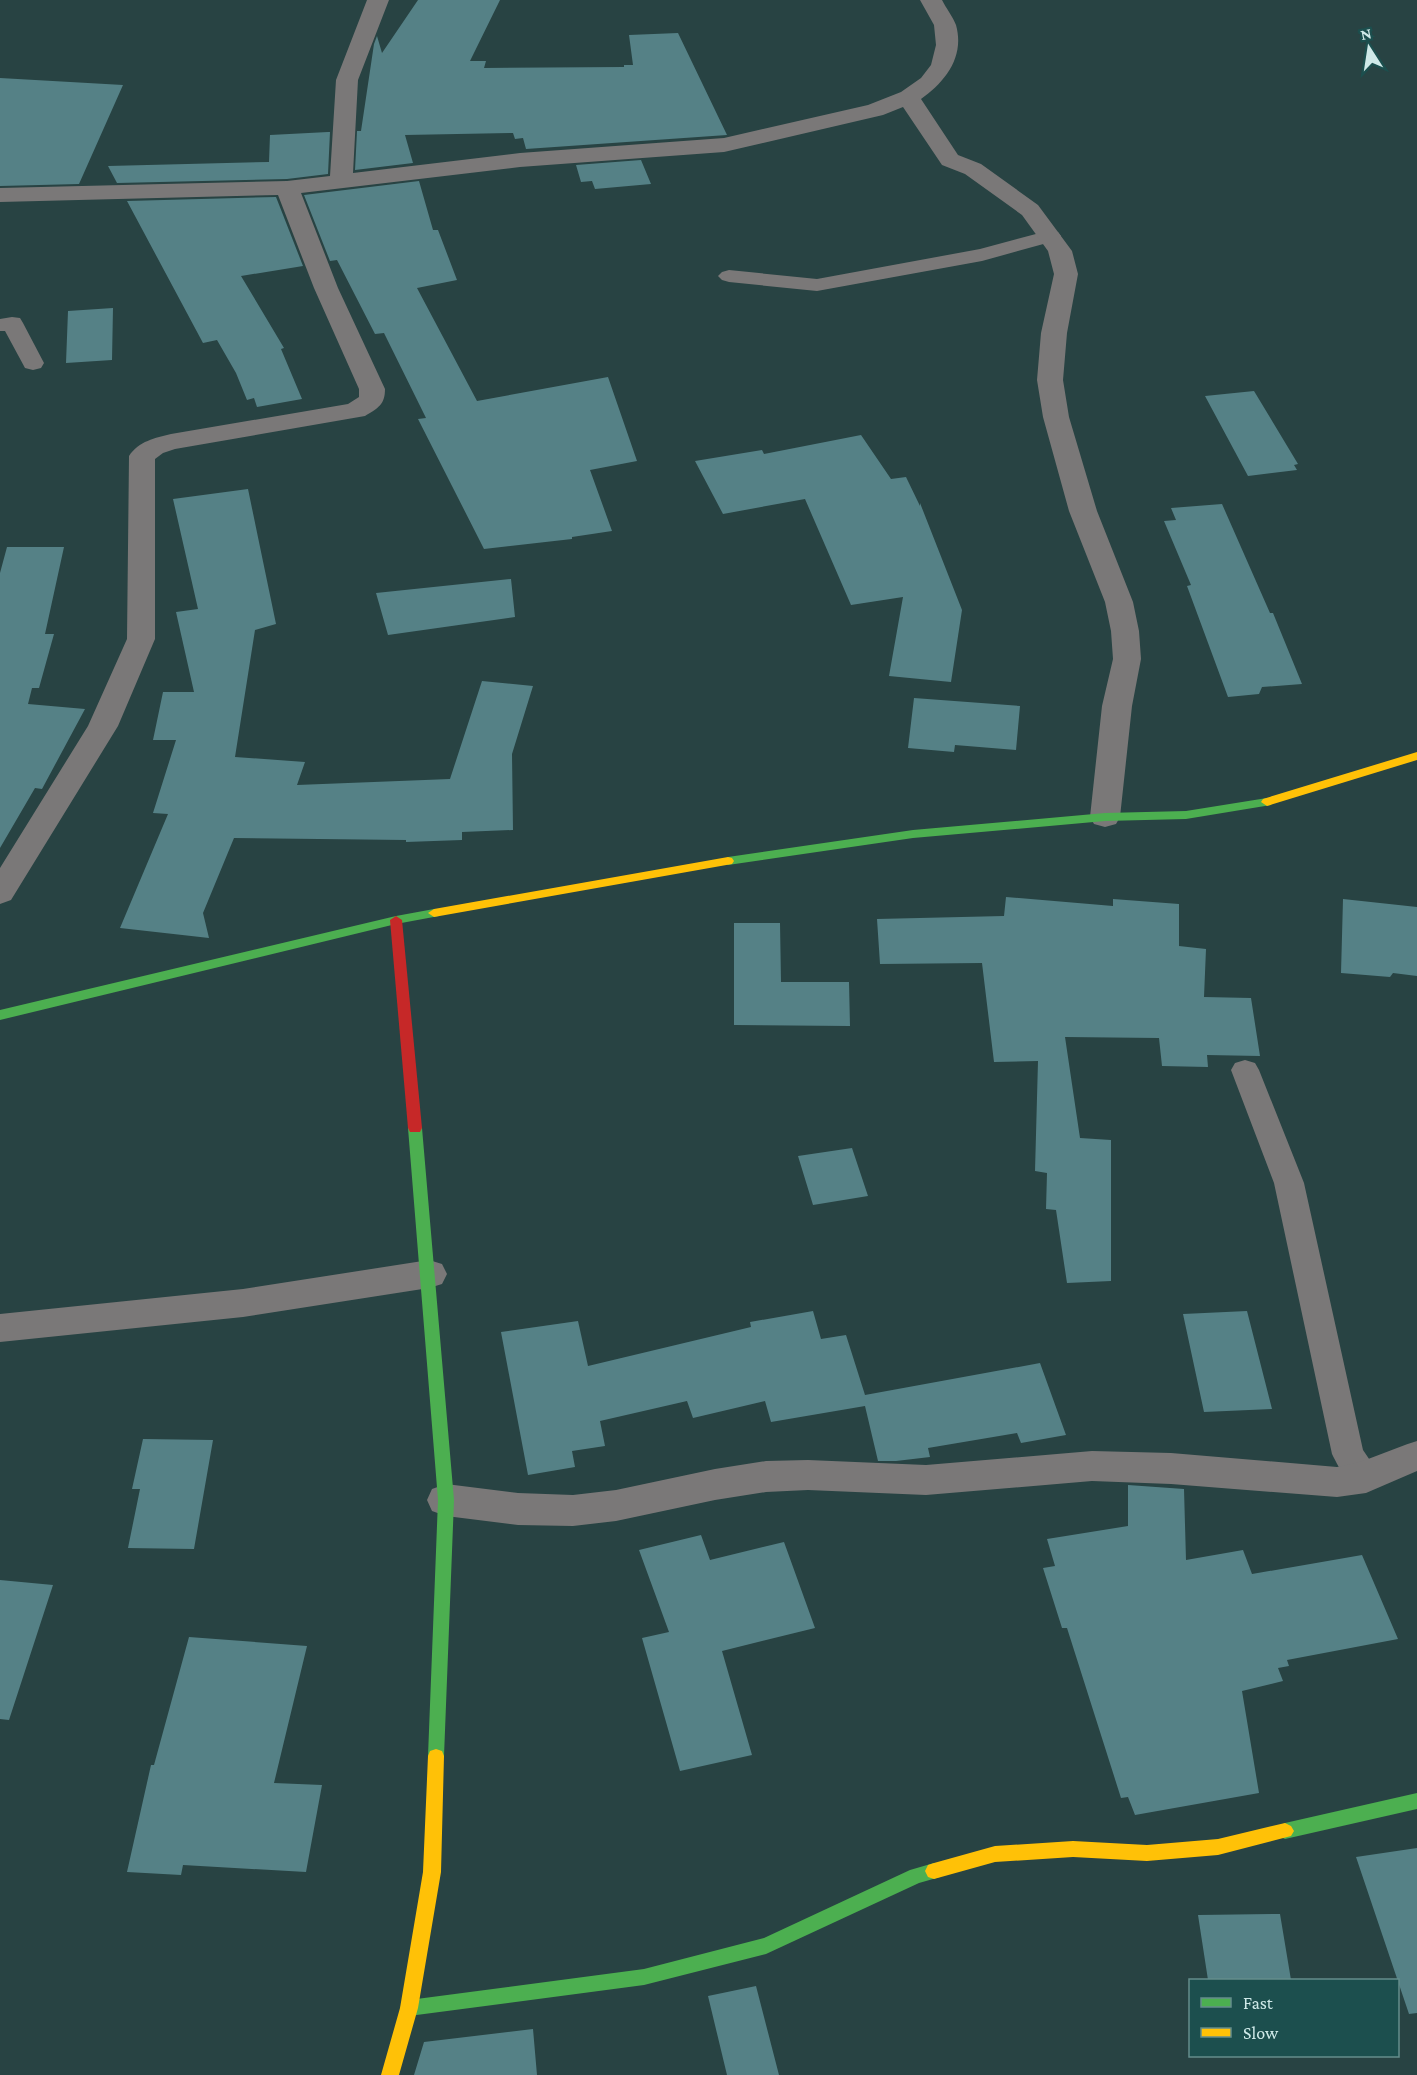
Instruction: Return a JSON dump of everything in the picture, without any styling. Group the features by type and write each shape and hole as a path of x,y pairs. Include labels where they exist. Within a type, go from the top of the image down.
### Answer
{"street":[{"path":"341,180 347,80 378,0"},
{"path":"0,195 287,188 520,160 724,145 875,110 909,97 929,83 942,66 947,45 945,25 931,0"},
{"path":"909,97 923,122 950,160 973,169 1030,210 1060,251 1066,274 1054,333 1050,380 1056,417 1083,511 1119,602 1125,631 1127,659 1118,706 1105,817"},
{"path":"0,893 104,726 141,639 142,456 154,447 171,442 356,410 372,400 372,389 326,288 287,188"},
{"path":"0,1015 181,974 312,939 396,920 772,853 913,834 1105,817 1186,815 1262,804 1417,756"},
{"path":"390,2075 409,2008 432,1872 446,1500 429,1274 396,920"},
{"path":"0,1328 243,1304 429,1274"},
{"path":"446,1500 517,1509 589,1510 718,1484 790,1475 864,1480 927,1480 1057,1468 1115,1466 1337,1482 1366,1478 1389,1465 1417,1455"},
{"path":"409,2008 644,1977 766,1946 916,1876 995,1854 1073,1849 1147,1853 1218,1847 1417,1801"}],"lane":[{"path":"729,276 817,285 982,255 1051,236"},
{"path":"0,325 12,324 33,363"},
{"path":"1245,1070 1289,1183 1348,1455 1366,1478"}],"building":[{"path":"418,0 500,0 470,61 486,61 484,68 624,67 624,65 633,65 629,35 678,33 727,135 526,149 523,138 515,139 513,133 405,135 413,163 355,170 357,131 361,131 374,44 377,36 382,53"},
{"path":"0,78 123,85 79,184 0,186"},
{"path":"330,132 328,174 287,179 117,183 108,166 269,162 270,135"},
{"path":"641,160 651,184 595,189 592,181 581,182 576,165"},
{"path":"419,181 433,230 438,230 457,280 417,288 477,401 608,377 637,461 590,470 612,531 572,537 572,539 484,549 418,419 426,418 384,333 375,334 337,260 330,261 304,195"},
{"path":"276,197 303,266 241,276 284,348 281,349 302,399 257,407 254,398 247,400 236,373 217,340 203,343 127,201"},
{"path":"113,308 112,360 66,363 68,311"},
{"path":"1254,391 1298,464 1294,465 1297,470 1248,476 1205,396"},
{"path":"861,435 891,479 906,477 920,506 920,503 962,610 951,682 889,676 903,597 851,605 805,499 723,514 695,461 762,450 764,454"},
{"path":"248,489 276,624 255,630 235,757 305,762 297,785 450,779 482,681 533,686 512,754 513,830 462,832 462,840 406,842 406,840 234,838 203,913 209,938 120,928 168,814 153,813 176,740 153,740 163,692 194,692 176,612 198,609 173,499"},
{"path":"1222,504 1270,613 1273,613 1302,684 1262,687 1259,694 1228,697 1187,586 1191,585 1164,521 1176,520 1171,508"},
{"path":"7,547 64,547 45,634 54,634 39,688 32,688 28,704 85,709 42,789 35,788 0,848 0,573"},
{"path":"511,579 515,617 388,635 376,593"},
{"path":"914,698 1020,706 1016,750 955,745 954,752 908,748"},
{"path":"1006,897 1113,906 1113,899 1179,904 1179,946 1206,949 1204,997 1251,998 1260,1056 1207,1055 1208,1067 1162,1066 1159,1038 1065,1037 1080,1138 1111,1140 1111,1281 1067,1283 1056,1210 1046,1209 1047,1173 1035,1171 1038,1061 994,1062 982,963 880,964 877,919 1004,916"},
{"path":"1343,899 1417,907 1417,976 1393,973 1390,977 1341,973"},
{"path":"734,923 780,923 781,982 849,982 850,1026 734,1025"},
{"path":"852,1148 868,1196 813,1205 798,1156"},
{"path":"813,1311 821,1339 846,1335 865,1395 1040,1363 1066,1435 1021,1443 1017,1433 928,1448 930,1457 878,1461 865,1406 771,1422 765,1401 693,1418 687,1401 600,1421 605,1446 572,1451 575,1467 528,1475 501,1332 578,1321 588,1366 751,1327 750,1322"},
{"path":"1247,1311 1272,1409 1204,1412 1183,1314"},
{"path":"143,1439 213,1440 194,1549 128,1548 140,1489 132,1489"},
{"path":"1128,1485 1184,1489 1186,1560 1243,1550 1252,1574 1362,1555 1398,1639 1287,1660 1289,1666 1278,1668 1283,1681 1242,1691 1259,1793 1135,1815 1128,1797 1121,1798 1067,1628 1062,1628 1043,1568 1055,1566 1047,1539 1128,1526"},
{"path":"701,1535 710,1560 784,1542 815,1628 722,1651 752,1755 680,1771 642,1638 669,1632 639,1550"},
{"path":"0,1580 53,1585 9,1720 0,1719"},
{"path":"189,1637 307,1646 274,1783 322,1785 306,1872 183,1865 181,1875 127,1872 151,1765 154,1765"},
{"path":"1417,1848 1417,2013 1409,2014 1356,1857"},
{"path":"1280,1914 1291,1979 1208,1979 1198,1915"},
{"path":"756,1986 779,2075 727,2075 708,1996"},
{"path":"533,2029 537,2075 414,2075 424,2042"}],"traffic: fast":[{"path":"728,861 913,834 1105,817 1186,815 1267,802"},
{"path":"0,1015 396,920 434,913"},
{"path":"415,1128 446,1500 436,1756"},
{"path":"1285,1831 1417,1801"},
{"path":"409,2008 644,1977 766,1946 916,1876 934,1871"}],"traffic: slow":[{"path":"1267,802 1417,756"},
{"path":"434,913 728,861"},
{"path":"390,2075 409,2008 432,1872 436,1756"},
{"path":"934,1871 995,1854 1073,1849 1147,1853 1218,1847 1285,1831"}],"traffic: jam":[{"path":"396,920 415,1128"}]}
